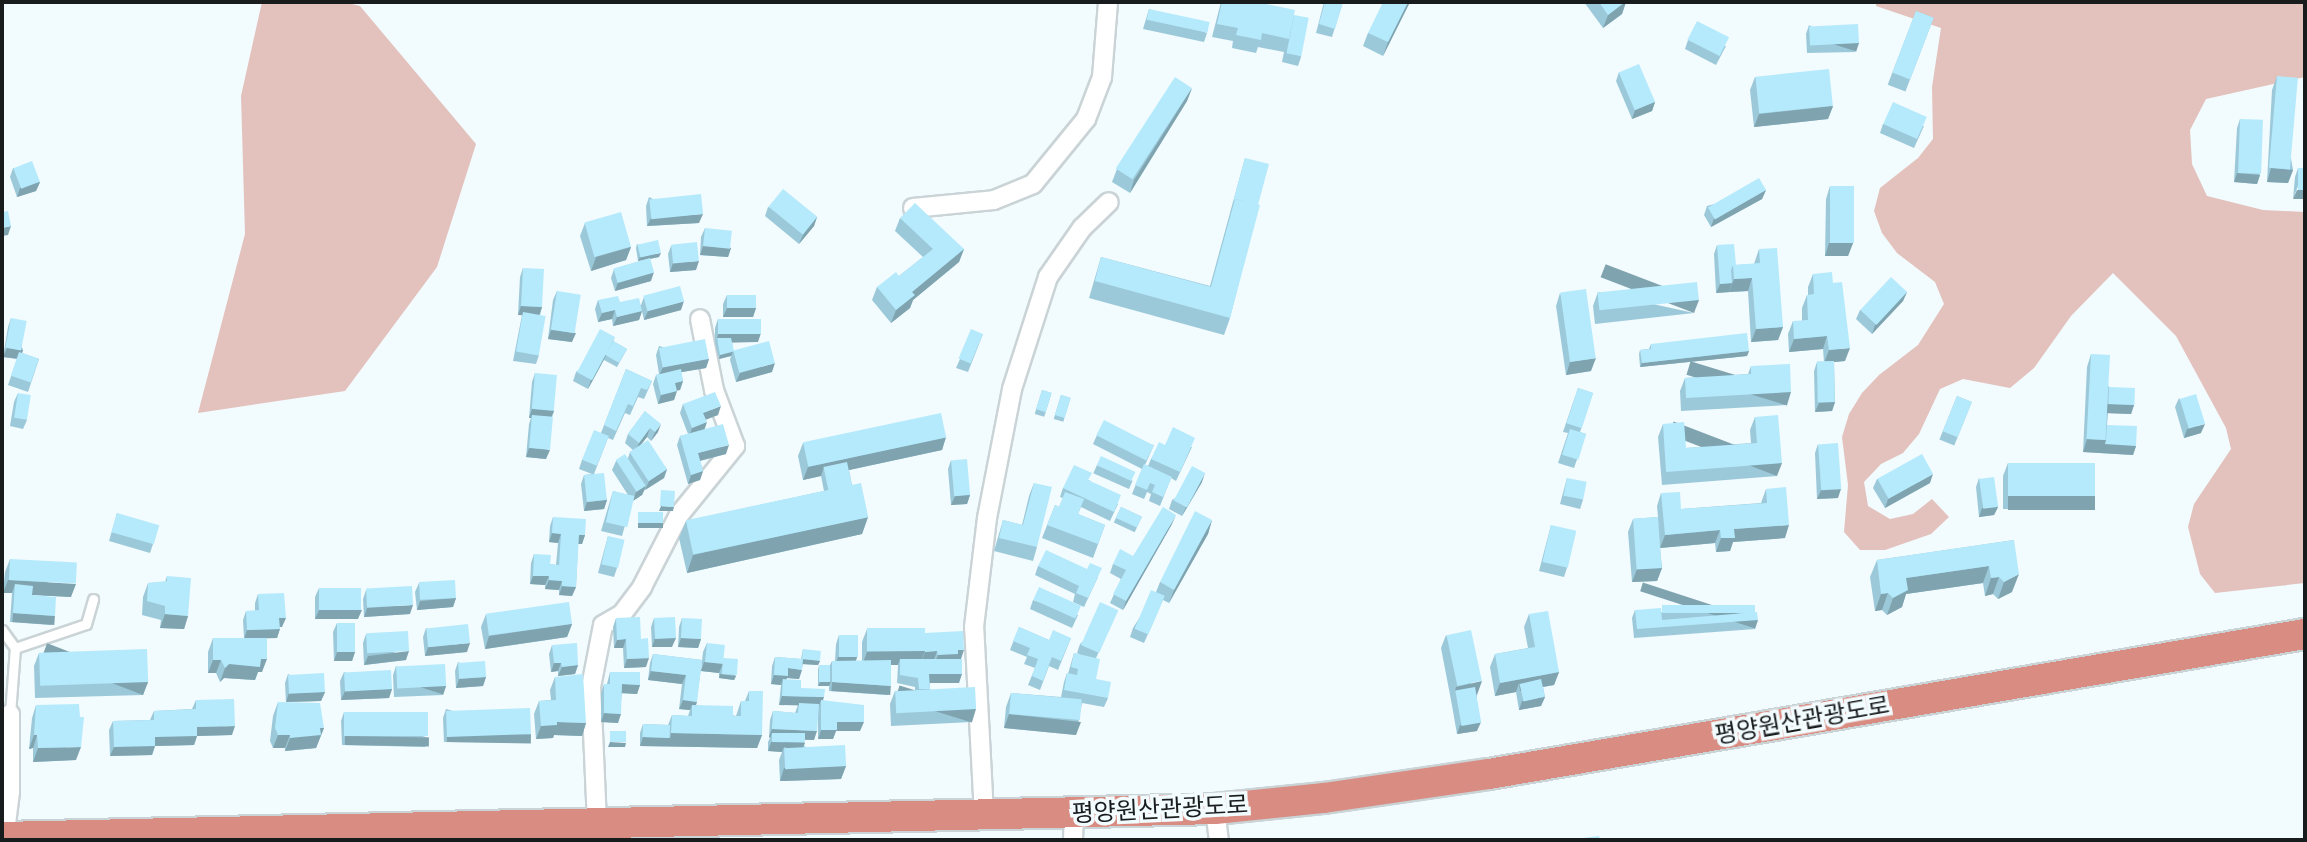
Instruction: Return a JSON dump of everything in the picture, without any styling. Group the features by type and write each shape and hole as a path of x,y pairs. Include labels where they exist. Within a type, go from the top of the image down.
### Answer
{"highway":[{"name":"평양원산관광도로","path":"3,838 984,815 1073,827 1324,798 1489,774 2305,634"}],"street":[{"path":"913,208 994,200 1033,184 1086,119 1102,77 1108,2"},
{"path":"984,815 974,627 987,518 1006,417 1048,277 1082,228 1109,202"},
{"path":"597,823 591,687 603,625 622,614 642,587 679,515 735,446 714,390 700,319"},
{"path":"3,838 10,792 10,714"},
{"path":"1215,809 1219,840"}],"lane":[{"path":"15,648 86,624 93,599"},
{"path":"2,630 15,648 10,714"}],"shaded area":[{"path":"262,2 344,2 360,6 476,144 437,267 345,391 198,413 245,234 241,96"},
{"path":"1876,2 2305,2 2305,77 2206,99 2190,130 2192,164 2207,196 2263,210 2305,212 2305,583 2215,593 2200,574 2188,527 2194,504 2231,449 2226,428 2176,336 2113,273 2071,316 2034,368 2010,388 1963,379 1940,389 1919,434 1903,453 1881,464 1864,482 1868,506 1890,519 1913,514 1932,499 1949,517 1931,534 1885,550 1860,550 1844,532 1848,485 1842,437 1849,414 1862,393 1879,375 1918,345 1944,304 1935,282 1897,253 1882,233 1874,211 1880,188 1918,158 1933,139 1932,87 1941,28 1876,6"}],"building":[{"path":"1222,2 1257,2 1295,10 1289,39 1262,33 1261,40 1236,35 1238,28 1217,24"},
{"path":"1325,2 1343,2 1335,29 1319,24"},
{"path":"1383,2 1408,2 1388,42 1368,33"},
{"path":"1599,2 1625,2 1608,15"},
{"path":"1149,9 1210,22 1207,33 1147,20"},
{"path":"1916,11 1934,18 1910,79 1892,73"},
{"path":"1294,15 1309,18 1301,56 1287,53"},
{"path":"1697,21 1729,37 1720,56 1687,40"},
{"path":"1858,24 1859,43 1810,46 1809,27"},
{"path":"1639,64 1655,102 1635,110 1619,73"},
{"path":"1829,69 1833,106 1759,114 1755,77"},
{"path":"2277,76 2298,78 2290,169 2269,168"},
{"path":"1175,77 1192,88 1132,179 1116,168"},
{"path":"1893,102 1927,117 1917,139 1883,124"},
{"path":"2240,119 2263,120 2261,174 2238,173"},
{"path":"1245,158 1269,164 1258,205 1235,199 1233,202"},
{"path":"32,161 40,182 21,189 13,168"},
{"path":"2298,168 2305,168 2305,190 2298,190"},
{"path":"1759,178 1766,190 1715,220 1708,208"},
{"path":"1830,186 1854,186 1854,243 1830,243"},
{"path":"783,189 817,217 803,235 769,207"},
{"path":"701,194 703,214 651,219 649,199"},
{"path":"1235,199 1260,205 1230,318 1095,281 1101,257 1211,287"},
{"path":"915,203 964,249 912,292 915,295 896,310 877,287 896,272 899,276 933,249 900,218"},
{"path":"8,211 11,226 2,228 2,212"},
{"path":"621,212 631,247 594,257 584,222"},
{"path":"705,228 732,231 730,249 703,246"},
{"path":"658,240 661,253 640,257 638,245"},
{"path":"697,242 699,261 673,264 671,245"},
{"path":"1734,244 1736,265 1731,270 1732,283 1720,284 1717,245"},
{"path":"1777,248 1783,327 1756,329 1752,278 1734,279 1733,265 1760,263 1759,249"},
{"path":"650,258 654,272 618,283 613,268"},
{"path":"523,268 544,269 542,307 521,306"},
{"path":"1832,272 1833,283 1842,282 1850,348 1829,350 1827,336 1794,339 1793,321 1808,320 1807,295 1814,294 1813,274"},
{"path":"1891,277 1907,292 1876,325 1860,310"},
{"path":"1697,282 1699,300 1599,310 1598,292"},
{"path":"680,286 684,301 647,311 643,296"},
{"path":"1586,289 1596,358 1570,362 1560,293"},
{"path":"557,291 581,295 575,333 551,330"},
{"path":"727,295 756,295 756,308 727,308"},
{"path":"618,296 620,302 639,298 642,311 617,317 615,310 602,313 598,300"},
{"path":"523,312 546,316 539,355 516,351"},
{"path":"11,318 27,321 21,351 5,347"},
{"path":"718,319 761,319 761,334 718,334"},
{"path":"600,329 615,337 592,380 577,372"},
{"path":"971,329 983,334 970,364 958,358"},
{"path":"1747,333 1749,351 1642,363 1640,350 1651,349 1651,344"},
{"path":"717,338 731,338 734,351 720,355"},
{"path":"705,339 709,359 663,368 659,348"},
{"path":"613,341 627,349 619,363 605,355"},
{"path":"769,341 775,363 739,373 733,351"},
{"path":"19,352 39,359 31,382 11,376"},
{"path":"2091,354 2110,355 2106,440 2087,439"},
{"path":"1817,361 1834,361 1835,402 1818,402"},
{"path":"1790,364 1791,392 1686,398 1685,378 1751,374 1751,366"},
{"path":"626,369 652,381 647,390 641,388 633,406 628,404 616,431 604,425"},
{"path":"681,369 683,381 675,383 677,391 661,395 656,375"},
{"path":"535,373 557,375 554,411 532,409"},
{"path":"2109,387 2135,388 2134,405 2108,404"},
{"path":"1578,388 1593,393 1582,428 1567,423"},
{"path":"1042,390 1052,393 1046,412 1036,409"},
{"path":"715,392 721,406 703,413 707,422 692,428 683,404"},
{"path":"18,393 31,395 27,420 14,418"},
{"path":"2196,394 2205,424 2189,429 2180,399"},
{"path":"1061,395 1071,398 1064,418 1055,415"},
{"path":"1957,396 1972,402 1958,437 1943,431"},
{"path":"645,411 661,424 655,432 650,428 639,443 628,434"},
{"path":"941,413 946,437 808,467 803,442"},
{"path":"532,415 553,417 550,450 529,448"},
{"path":"1778,415 1782,463 1666,472 1663,424 1684,422 1686,448 1757,443 1755,417"},
{"path":"1104,420 1154,445 1146,461 1096,435"},
{"path":"723,424 729,445 698,453 703,471 691,475 680,436"},
{"path":"2107,425 2137,426 2136,446 2105,444"},
{"path":"1173,427 1195,438 1180,472 1151,459 1159,442 1165,445"},
{"path":"1570,429 1586,434 1578,460 1562,455"},
{"path":"594,430 609,436 597,466 582,460"},
{"path":"648,440 667,469 649,481 630,452"},
{"path":"1838,443 1841,489 1821,490 1818,444"},
{"path":"625,454 646,486 636,492 616,460"},
{"path":"1922,454 1933,474 1889,499 1877,479"},
{"path":"1101,456 1135,472 1131,481 1097,465"},
{"path":"967,459 970,495 954,496 951,460"},
{"path":"847,462 852,485 829,490 824,467"},
{"path":"2008,463 2095,463 2095,496 2008,496"},
{"path":"1144,464 1172,477 1163,497 1152,492 1155,485 1150,483 1147,490 1135,485"},
{"path":"1074,465 1092,473 1088,480 1121,495 1114,512 1063,488"},
{"path":"1192,466 1205,473 1187,507 1174,500"},
{"path":"604,473 607,500 587,502 584,475"},
{"path":"1994,477 1998,507 1983,509 1979,479"},
{"path":"1567,478 1587,482 1583,499 1564,496"},
{"path":"861,483 868,517 693,554 686,520"},
{"path":"1034,483 1052,487 1037,547 999,538 1003,520 1023,525"},
{"path":"1786,487 1789,525 1734,529 1735,538 1721,538 1720,530 1665,535 1661,493 1680,492 1681,509 1767,503 1766,489"},
{"path":"661,490 675,491 674,507 660,506"},
{"path":"613,491 634,496 627,527 606,522"},
{"path":"1065,492 1084,499 1078,514 1105,525 1098,544 1047,525 1055,505 1059,507"},
{"path":"1121,507 1142,517 1137,528 1116,518"},
{"path":"1163,507 1176,515 1126,601 1113,594 1126,570 1113,564 1120,549 1133,556"},
{"path":"1195,511 1212,520 1174,590 1160,582"},
{"path":"638,512 663,512 663,523 638,523"},
{"path":"117,513 159,525 154,544 111,532"},
{"path":"553,517 586,519 585,535 579,535 576,587 562,586 562,581 549,580 549,576 533,576 534,554 551,555 550,564 559,565 561,534 552,533"},
{"path":"1658,517 1662,568 1637,570 1633,519"},
{"path":"1551,525 1576,531 1568,568 1542,562"},
{"path":"608,536 625,540 618,568 601,564"},
{"path":"2014,540 2019,574 2004,582 1999,577 1991,578 1989,566 1906,578 1908,590 1893,598 1888,593 1881,594 1877,560"},
{"path":"1046,550 1087,569 1090,563 1102,568 1088,598 1076,593 1079,586 1038,566"},
{"path":"10,559 77,563 76,583 9,580"},
{"path":"167,576 191,578 188,616 165,614 165,606 147,601 148,583 167,581"},
{"path":"455,580 456,598 420,600 419,582"},
{"path":"15,584 33,586 32,595 56,597 55,616 13,613"},
{"path":"412,586 413,605 367,607 366,588"},
{"path":"1039,587 1081,606 1075,618 1033,600"},
{"path":"319,588 361,588 361,610 319,610"},
{"path":"1151,590 1165,596 1148,635 1135,629"},
{"path":"284,593 286,618 279,618 280,629 247,630 246,611 259,610 258,594"},
{"path":"569,602 572,624 489,635 486,614"},
{"path":"1100,602 1118,610 1099,653 1081,645"},
{"path":"1662,605 1755,605 1755,613 1662,613"},
{"path":"1661,608 1662,620 1757,612 1758,620 1637,629 1635,610"},
{"path":"1548,611 1559,672 1500,683 1495,654 1535,647 1529,614"},
{"path":"640,617 641,639 648,638 649,658 627,659 626,639 617,640 616,618"},
{"path":"675,617 676,638 655,639 654,618"},
{"path":"682,618 702,619 701,639 681,638"},
{"path":"337,623 355,623 355,652 337,652"},
{"path":"468,624 470,643 428,647 426,628"},
{"path":"1019,627 1049,640 1053,630 1071,638 1061,661 1052,657 1043,681 1032,676 1038,659 1027,655 1030,648 1013,641"},
{"path":"867,628 925,628 925,651 867,651"},
{"path":"1471,630 1482,681 1457,686 1447,635"},
{"path":"408,631 409,651 367,653 366,633"},
{"path":"963,631 964,650 958,650 958,654 925,652 925,633"},
{"path":"839,635 858,635 858,657 839,657"},
{"path":"213,638 267,638 267,659 261,659 260,667 229,664 225,668 221,660 213,660"},
{"path":"577,643 578,665 562,667 561,663 554,663 552,645"},
{"path":"707,643 725,645 723,664 705,662"},
{"path":"147,649 148,682 40,686 39,653"},
{"path":"803,649 821,651 820,661 802,659"},
{"path":"1074,653 1100,659 1096,679 1111,682 1108,698 1064,690 1067,673 1077,675 1078,669 1071,667"},
{"path":"653,654 702,660 697,702 683,700 686,675 651,671"},
{"path":"775,657 803,659 802,670 788,668 788,676 774,675"},
{"path":"723,658 738,659 737,675 722,674"},
{"path":"900,659 962,659 962,674 929,674 930,689 919,689 918,678 900,675"},
{"path":"891,660 891,686 832,682 832,661"},
{"path":"485,661 486,677 459,679 458,663"},
{"path":"445,664 446,686 397,689 396,667"},
{"path":"819,665 830,665 830,682 819,682"},
{"path":"391,670 392,689 345,691 344,672"},
{"path":"610,672 640,672 640,685 622,684 621,714 604,713 604,684 610,684"},
{"path":"324,673 325,692 289,694 288,675"},
{"path":"583,674 586,723 557,722 557,725 541,726 539,701 556,700 555,677"},
{"path":"783,679 801,680 801,688 825,689 824,697 782,696"},
{"path":"1541,679 1545,697 1524,701 1520,684"},
{"path":"975,687 976,709 896,713 895,691"},
{"path":"1475,687 1481,722 1462,726 1455,690"},
{"path":"749,691 763,691 762,735 671,733 672,715 692,716 692,705 733,706 733,716 741,716 741,701 749,701"},
{"path":"1011,693 1082,699 1080,720 1009,714"},
{"path":"234,699 235,726 197,727 197,736 155,737 155,746 114,747 113,721 154,720 154,711 196,709 196,700"},
{"path":"821,700 864,705 864,722 837,722 837,730 821,730"},
{"path":"278,702 320,703 324,728 320,728 321,735 290,738 290,735 278,735 275,728"},
{"path":"799,703 819,704 817,731 772,729 773,711 798,713"},
{"path":"79,704 80,717 84,717 81,747 38,748 37,735 34,735 36,705"},
{"path":"530,708 531,734 447,737 446,711"},
{"path":"344,712 428,712 428,736 344,736"},
{"path":"643,724 670,725 670,738 643,737"},
{"path":"610,731 626,731 626,742 610,742"},
{"path":"772,733 805,733 805,742 772,742"},
{"path":"845,745 846,766 785,769 784,748"},
{"path":"1599,836 1600,840 1568,840"}]}
